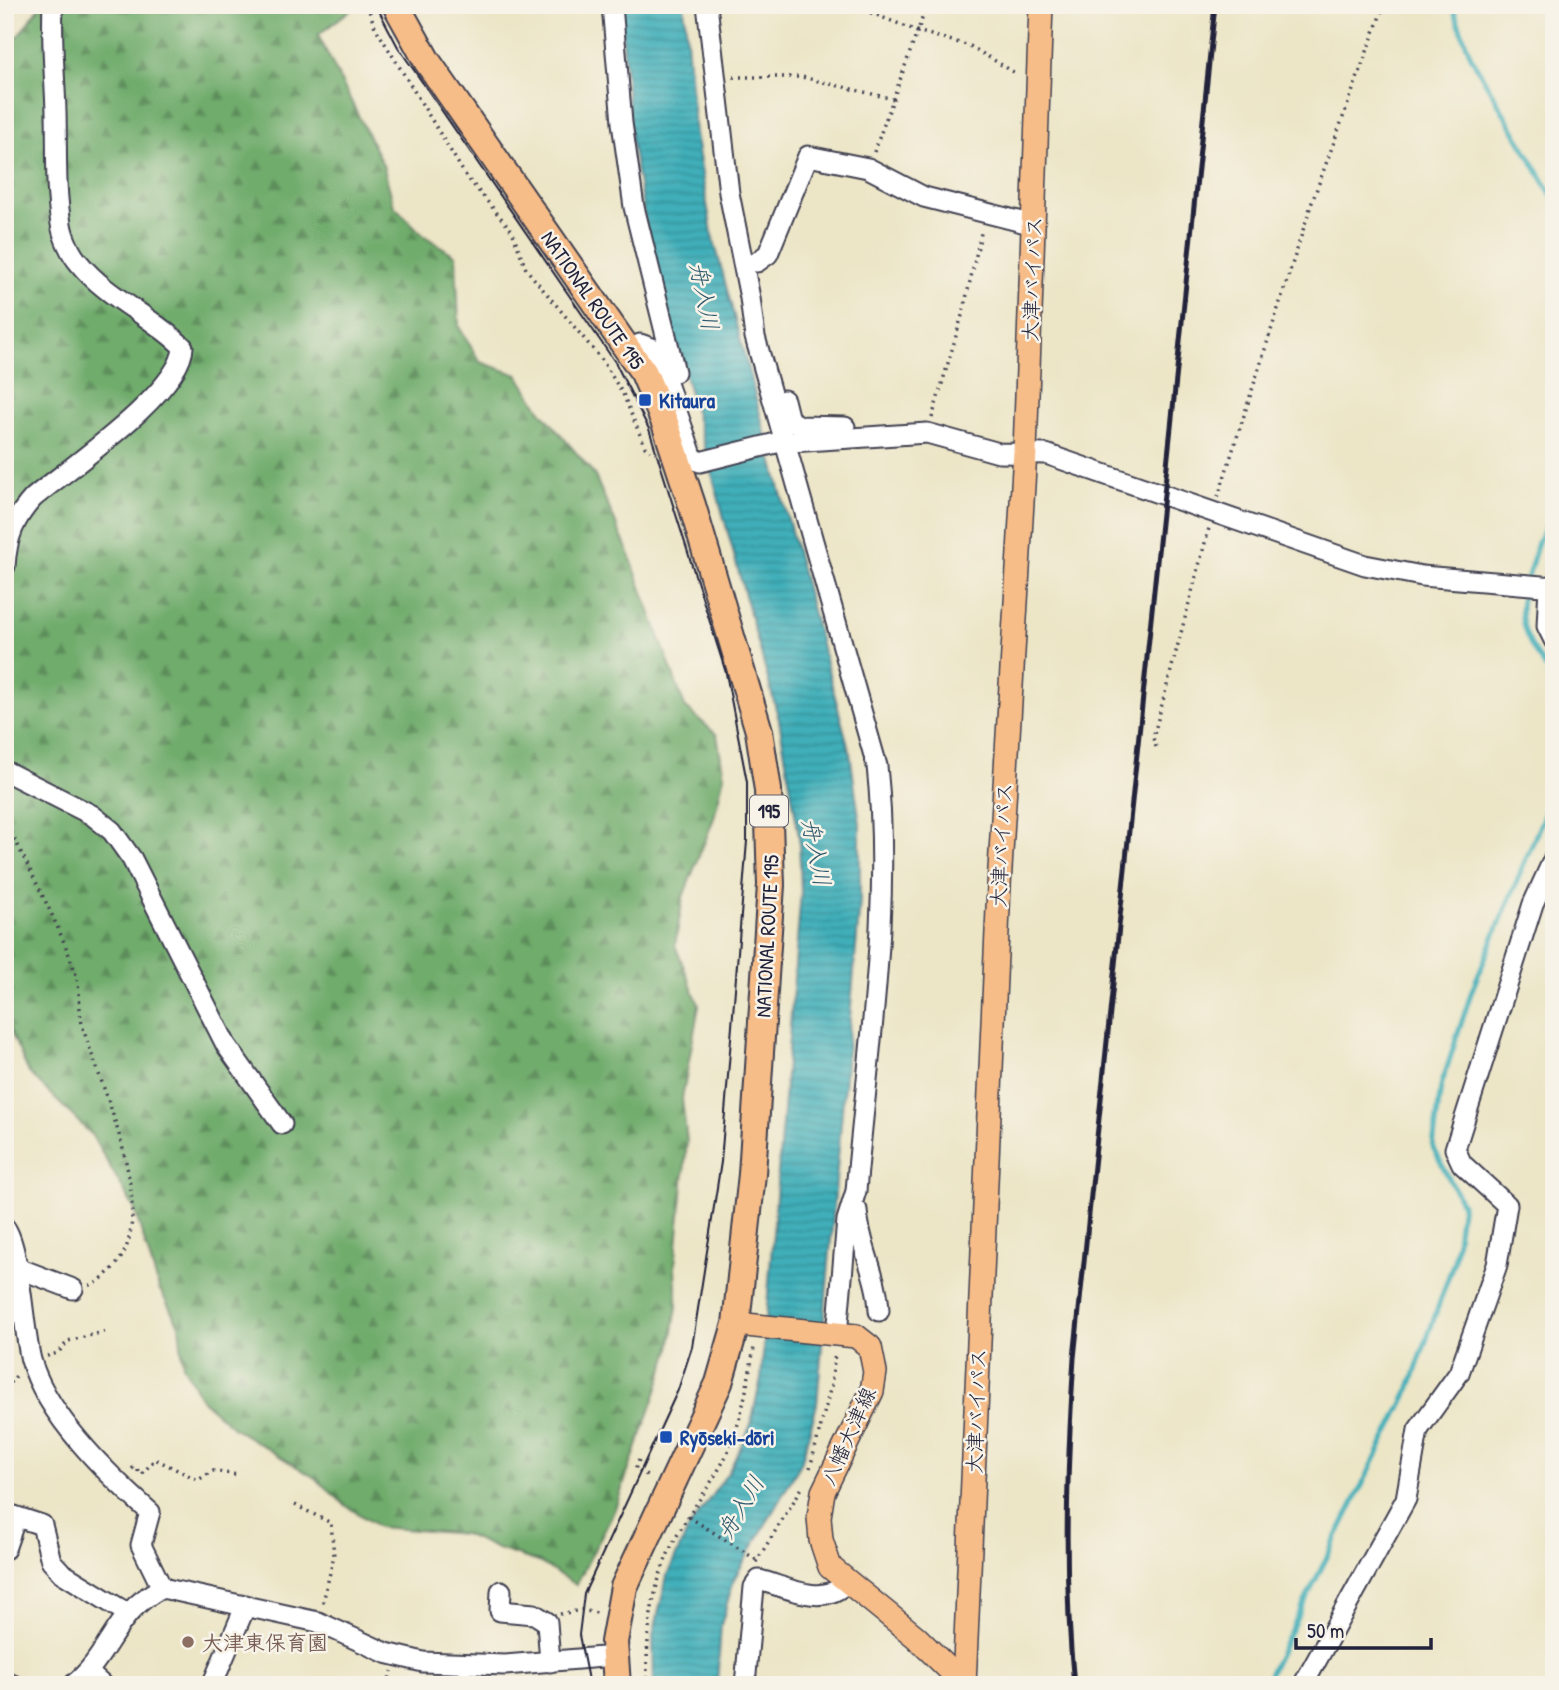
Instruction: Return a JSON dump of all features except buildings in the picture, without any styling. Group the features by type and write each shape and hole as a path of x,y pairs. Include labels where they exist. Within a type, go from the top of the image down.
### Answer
{"highway":[{"name":"NATIONAL ROUTE 195","path":"396,5 427,61 644,373 665,423 765,757 771,844 768,951 752,1174 752,1326 719,1384 624,1587 618,1611 615,1656 617,1685"}],"main road":[{"name":"大津バイパス","path":"965,1684 998,900 1025,452 1041,5"},
{"name":"八幡大津線","path":"752,1326 856,1336 870,1347 875,1372 872,1391 823,1492 819,1517 821,1540 831,1567 916,1637 965,1684"}],"street":[{"path":"5,566 6,550 16,517 43,489 156,397 180,366 183,355 183,347 169,332 94,279 77,262 68,244 61,225 59,174 54,161 57,129 53,5"},
{"path":"612,5 622,122 634,208 647,269 702,462"},
{"path":"707,5 733,211 755,337 781,443 877,766 881,806 882,891 856,1191 858,1228 878,1298 879,1311"},
{"path":"757,262 768,254 808,156 868,167 924,197 1034,225"},
{"path":"733,211 750,236 757,262 768,340 789,420 802,426 889,428 923,433 999,453 1046,454 1365,565 1422,576 1552,587 1547,626 1554,640"},
{"path":"628,350 640,344 655,349 693,458 702,462 781,443 923,433"},
{"path":"5,771 93,815 112,831 132,859 226,1045 282,1124"},
{"path":"1303,1685 1406,1499 1418,1430 1459,1373 1497,1265 1507,1205 1462,1164 1455,1149 1533,904 1554,858"},
{"path":"834,1334 847,1220 856,1191"},
{"path":"9,1234 31,1359 60,1415 117,1483 150,1512 141,1545 162,1588"},
{"path":"15,1267 73,1289"},
{"path":"5,1549 10,1515 42,1525 51,1561 62,1573 127,1613"},
{"path":"745,1685 754,1587 759,1580 822,1597 838,1592 848,1581"},
{"path":"73,1685 95,1679 127,1613 142,1598 162,1588 318,1622 386,1654 423,1662 505,1665 615,1656"},
{"path":"500,1591 500,1611 534,1614 547,1622 550,1662"},
{"path":"212,1685 246,1605"},
{"path":"5,1682 13,1685"}],"path":[{"path":"367,5 375,27 460,166 512,231 526,269 602,360 623,394 645,447 650,451"},
{"path":"851,5 917,31 970,46 1017,74"},
{"path":"868,167 927,5"},
{"path":"1156,747 1153,738 1213,513 1311,205 1384,5"},
{"path":"715,77 802,76 893,99"},
{"path":"923,433 963,312 986,213"},
{"path":"5,829 12,834 34,879 76,976 82,1025 123,1143 130,1185 130,1231 126,1249 117,1264 95,1284 73,1289"},
{"path":"5,1177 9,1234"},
{"path":"647,1685 646,1658 653,1603 668,1553 724,1460 740,1418 752,1326"},
{"path":"31,1359 58,1353 68,1341 108,1331"},
{"path":"753,1567 799,1497 811,1468 831,1386 834,1334"},
{"path":"117,1483 134,1467 142,1474 155,1459 198,1480 213,1471 238,1475"},
{"path":"639,1460 635,1469 656,1480"},
{"path":"295,1505 331,1523 334,1556 318,1622"},
{"path":"691,1518 757,1559"},
{"path":"541,1619 581,1610 600,1614"}],"green space":[{"path":"41,5 357,5 318,35 383,165 394,206 423,235 456,256 459,327 480,362 518,375 541,411 594,474 628,551 685,707 717,735 724,776 714,818 683,897 675,945 699,1005 682,1099 687,1141 675,1267 677,1307 670,1349 614,1511 576,1585 539,1562 500,1550 464,1534 379,1527 345,1505 315,1478 234,1428 202,1400 183,1365 179,1325 159,1288 134,1208 91,1134 29,1073 5,1019 5,352 9,336 5,328 5,34 16,39"}],"water":[{"name":"舟入川","path":"620,5 684,5 695,133 712,233 850,753 860,824 860,901 817,1404 801,1463 734,1579 721,1625 717,1685 654,1685 653,1636 667,1575 689,1528 729,1471 750,1427 761,1379 801,892 799,836 779,720 649,243 631,139"}],"waterway":[{"path":"1452,5 1471,57 1554,199"},
{"path":"1527,580 1538,542 1554,512"},
{"path":"1524,589 1521,614 1523,625 1532,647 1554,678"},
{"path":"1264,1685 1409,1390 1454,1261 1462,1204 1433,1147 1441,1086 1472,990 1554,791"}],"tram line":[{"path":"376,5 398,47 615,362 649,429 726,673 747,782 747,841 721,1162 692,1347 678,1390 584,1594 579,1635 589,1685"}],"railway":[{"path":"1074,1685 1068,1603 1067,1522 1074,1358 1215,5"}],"place":[{"name":"Kitaura","path":"645,400"},
{"name":"Ryōseki-dōri","path":"666,1437"},
{"name":"大津東保育園","path":"188,1642"}]}
